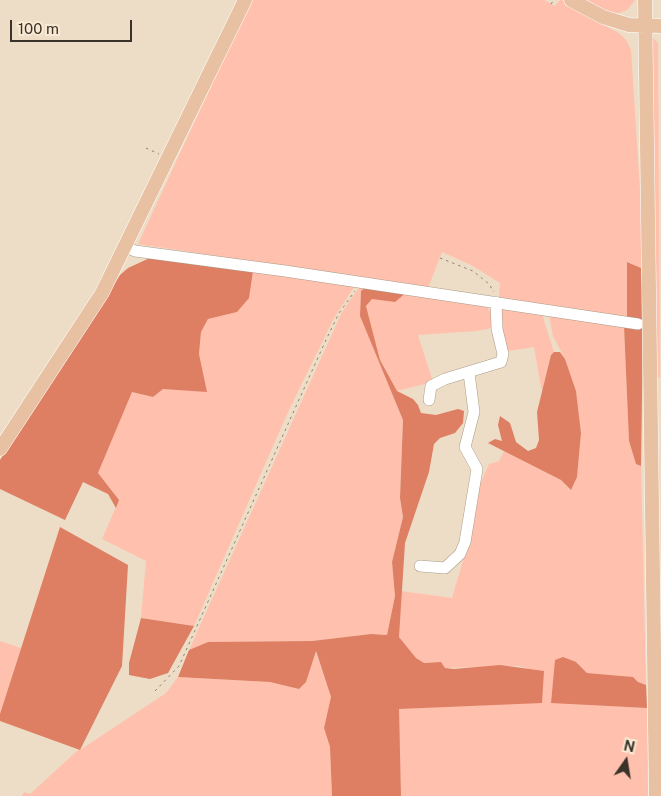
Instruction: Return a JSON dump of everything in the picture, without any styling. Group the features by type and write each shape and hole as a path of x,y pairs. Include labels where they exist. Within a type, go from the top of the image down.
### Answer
{"main road":[{"path":"0,449 102,293 126,248 245,0"},
{"path":"571,0 603,17 629,25 661,26"},
{"path":"645,0 650,230 650,509 655,676 656,796"},
{"path":"655,676 661,548"}],"lane":[{"path":"126,248 135,251 638,324"},
{"path":"429,400 431,386 445,379 501,362 503,354 497,329 496,302"},
{"path":"420,566 445,568 460,554 465,542 477,469 466,447 474,412 469,373"}],"path":[{"path":"551,4 554,0"},
{"path":"146,148 168,160"},
{"path":"440,258 473,271 489,284 496,294 496,302"},
{"path":"155,691 179,666 325,342 359,282"}],"shaded area":[{"path":"251,0 544,0 555,6 562,0 575,10 619,33 627,41 631,50 641,206 643,285 641,268 628,262 627,319 499,299 500,283 471,265 442,252 428,288 138,244"},
{"path":"585,0 635,0 627,10 611,13"},
{"path":"652,37 658,43 660,377 656,377"},
{"path":"154,256 253,271 249,298 237,312 208,319 201,332 199,354 207,392 163,389 153,397 132,392 98,473 119,500 116,508 108,494 83,482 65,520 0,489 0,460 120,275 128,268"},
{"path":"627,262 641,268 644,321 627,319"},
{"path":"253,271 356,284 334,318 288,412 194,626 141,618 146,561 102,539 119,500 98,473 132,392 153,397 163,389 206,390 199,354 201,332 208,319 237,312"},
{"path":"360,286 366,287 361,291 360,316 403,420 400,498 403,517 392,562 395,596 387,635 371,634 312,641 208,642 189,650 342,312"},
{"path":"366,287 407,292 395,302 372,299 366,306 380,360 397,391 413,399 421,413 436,415 458,409 464,411 463,423 455,433 440,438 434,444 429,472 405,543 399,637 416,658 424,663 441,662 445,668 500,665 544,671 542,703 399,709 401,796 332,796 330,747 324,728 331,697 316,651 306,682 299,689 270,682 178,677 189,650 208,642 312,641 371,634 387,635 395,596 392,562 403,517 400,498 403,420 360,316 361,291"},
{"path":"407,292 485,303 491,314 492,328 477,331 418,335 433,382 397,391 380,360 366,306 372,299 399,297"},
{"path":"500,309 542,314 554,352 551,355 542,392 534,347 508,351 504,343"},
{"path":"549,315 624,326 629,441 636,464 641,466 646,685 632,677 587,673 576,662 554,675 551,702 647,708 648,796 401,796 398,709 542,702 529,669 518,666 444,668 441,662 424,663 416,658 399,637 401,591 452,598 465,554 475,496 489,464 499,461 504,451 561,480 570,490 577,477 581,433 576,391 565,359 553,336"},
{"path":"624,326 643,328 641,466 636,464 629,441"},
{"path":"554,352 560,352 565,359 576,391 581,433 577,477 571,490 561,480 488,443 495,439 502,441 498,425 500,416 510,423 516,442 528,451 536,448 539,440 537,412 551,355"},
{"path":"60,527 128,565 122,666 80,750 0,721 0,714"},
{"path":"141,618 194,626 168,673 150,679 129,675 129,663"},
{"path":"0,641 21,648 0,714"},
{"path":"315,650 331,697 324,728 330,747 332,796 22,796 24,792 30,794 78,750 166,693 178,677 270,682 299,689 306,682"},
{"path":"563,657 576,662 587,673 633,677 638,682 646,685 647,708 551,703 555,660"}]}
